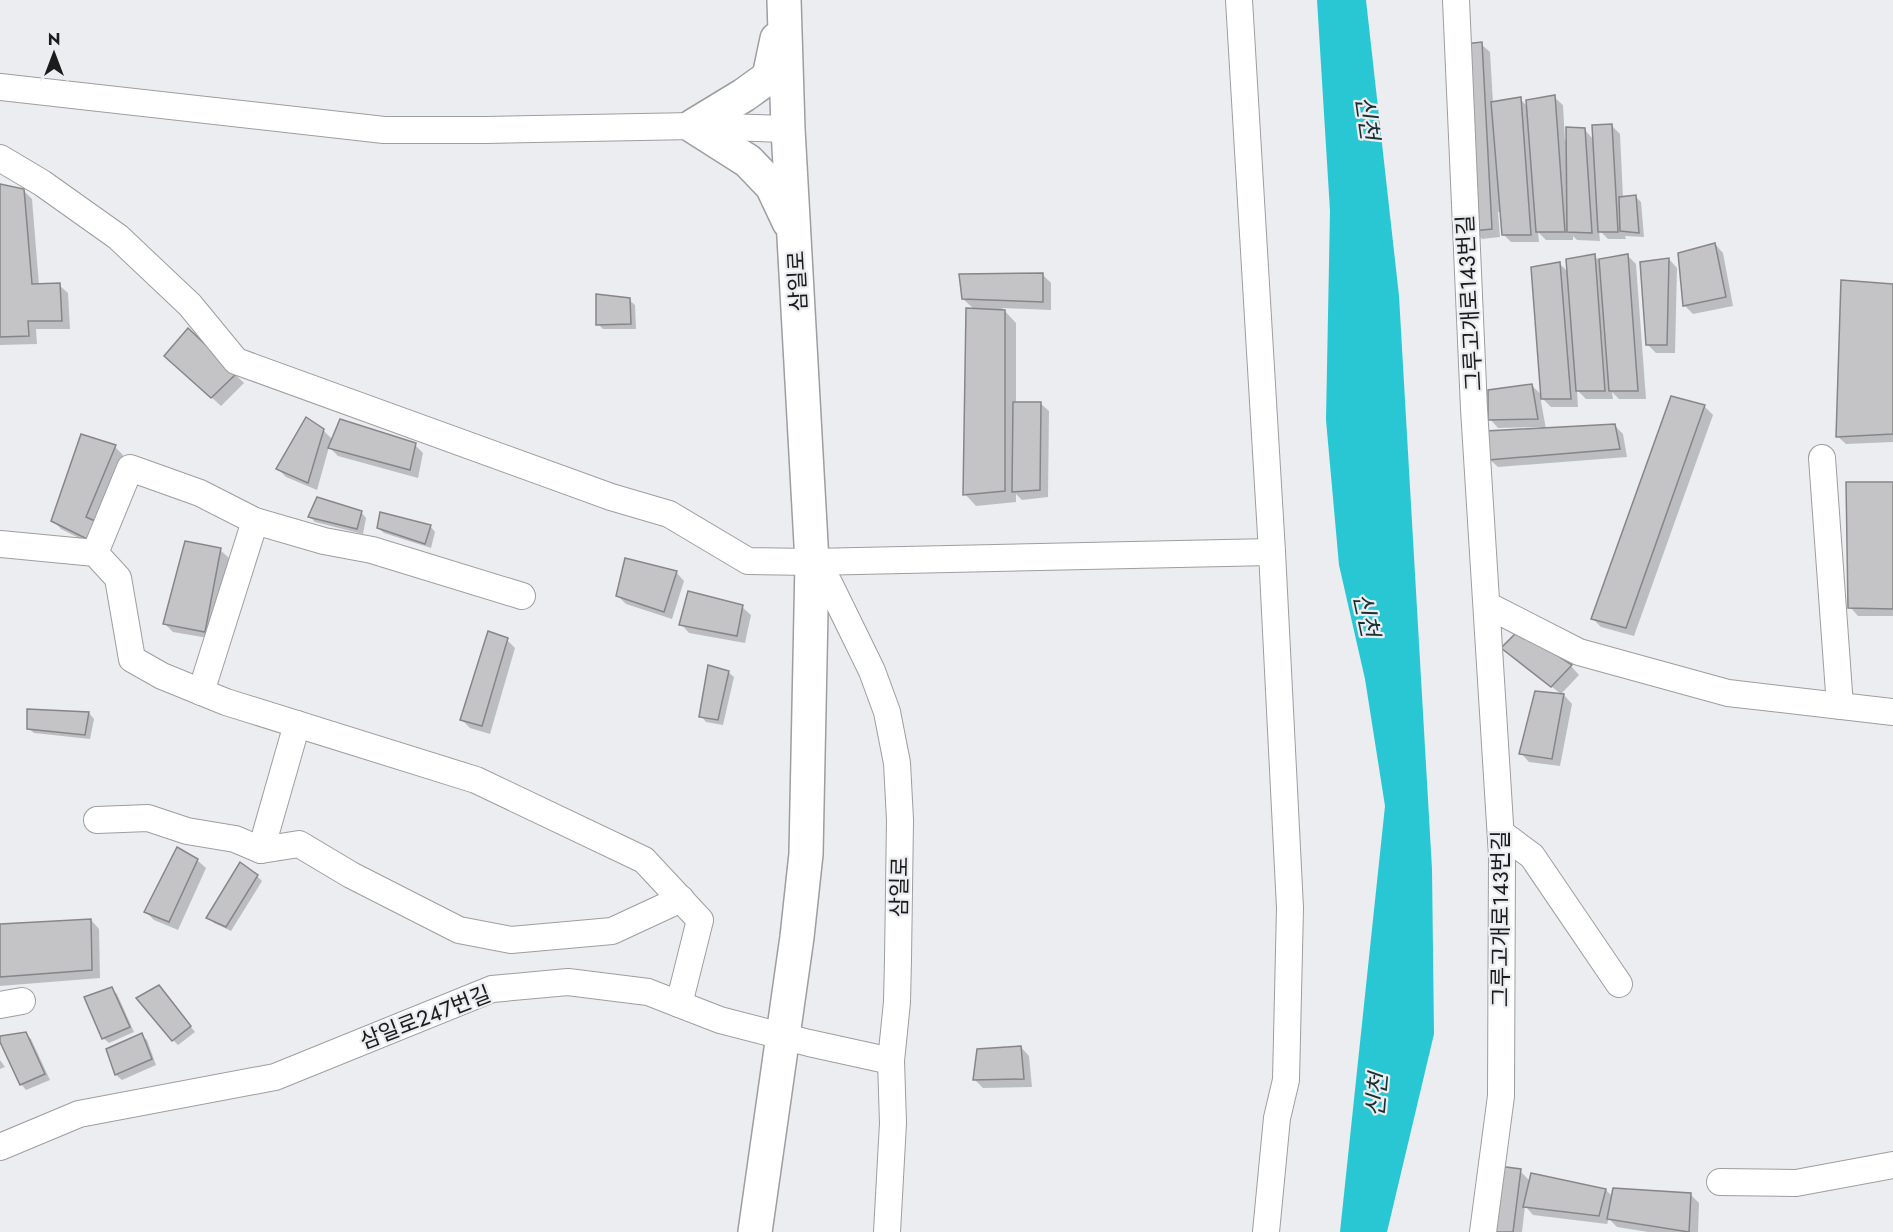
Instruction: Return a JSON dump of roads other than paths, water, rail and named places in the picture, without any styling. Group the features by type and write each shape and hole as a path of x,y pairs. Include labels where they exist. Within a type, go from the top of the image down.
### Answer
{"main road":[{"path":"784,2 769,77 693,126 748,161 772,186 794,235"},
{"name":"삼일로","path":"755,1232 806,854 812,562 788,129 784,2"}],"street":[{"path":"1239,0 1272,552 1290,908 1286,1080 1277,1118 1266,1232"},
{"name":"그루고개로143번길","path":"1456,0 1474,409 1501,833 1501,1096 1483,1232"},
{"path":"0,87 384,130 693,126 788,129"},
{"path":"0,158 42,183 118,237 190,305 236,361 600,493 669,514 748,561 812,562 1272,552"},
{"path":"1822,458 1840,706"},
{"path":"95,553 130,468 200,493 255,521 324,541 372,550 522,596"},
{"path":"201,692 255,521"},
{"path":"0,544 95,553 118,578 132,659 162,676 226,702 476,780 644,860 700,920 679,1004"},
{"name":"삼일로","path":"812,562 829,583 860,642 887,712 893,735 900,820 897,1002 891,1061 893,1123 887,1232"},
{"path":"1486,605 1579,652 1728,693 1893,712"},
{"path":"261,850 297,724"},
{"path":"97,820 148,818 187,831 235,839 261,850 299,844 351,875 459,930 511,940 612,931 681,899"},
{"path":"1501,833 1532,856 1619,984"},
{"name":"삼일로247번길","path":"0,1147 79,1114 275,1077 492,989 568,982 648,992 720,1020 891,1061"},
{"path":"1720,1182 1796,1183 1893,1165"}],"water":[{"name":"신천","path":"1317,0 1366,0 1399,296 1432,869 1434,1034 1387,1232 1340,1232 1385,806 1365,679 1339,565 1326,420 1330,211"}]}
